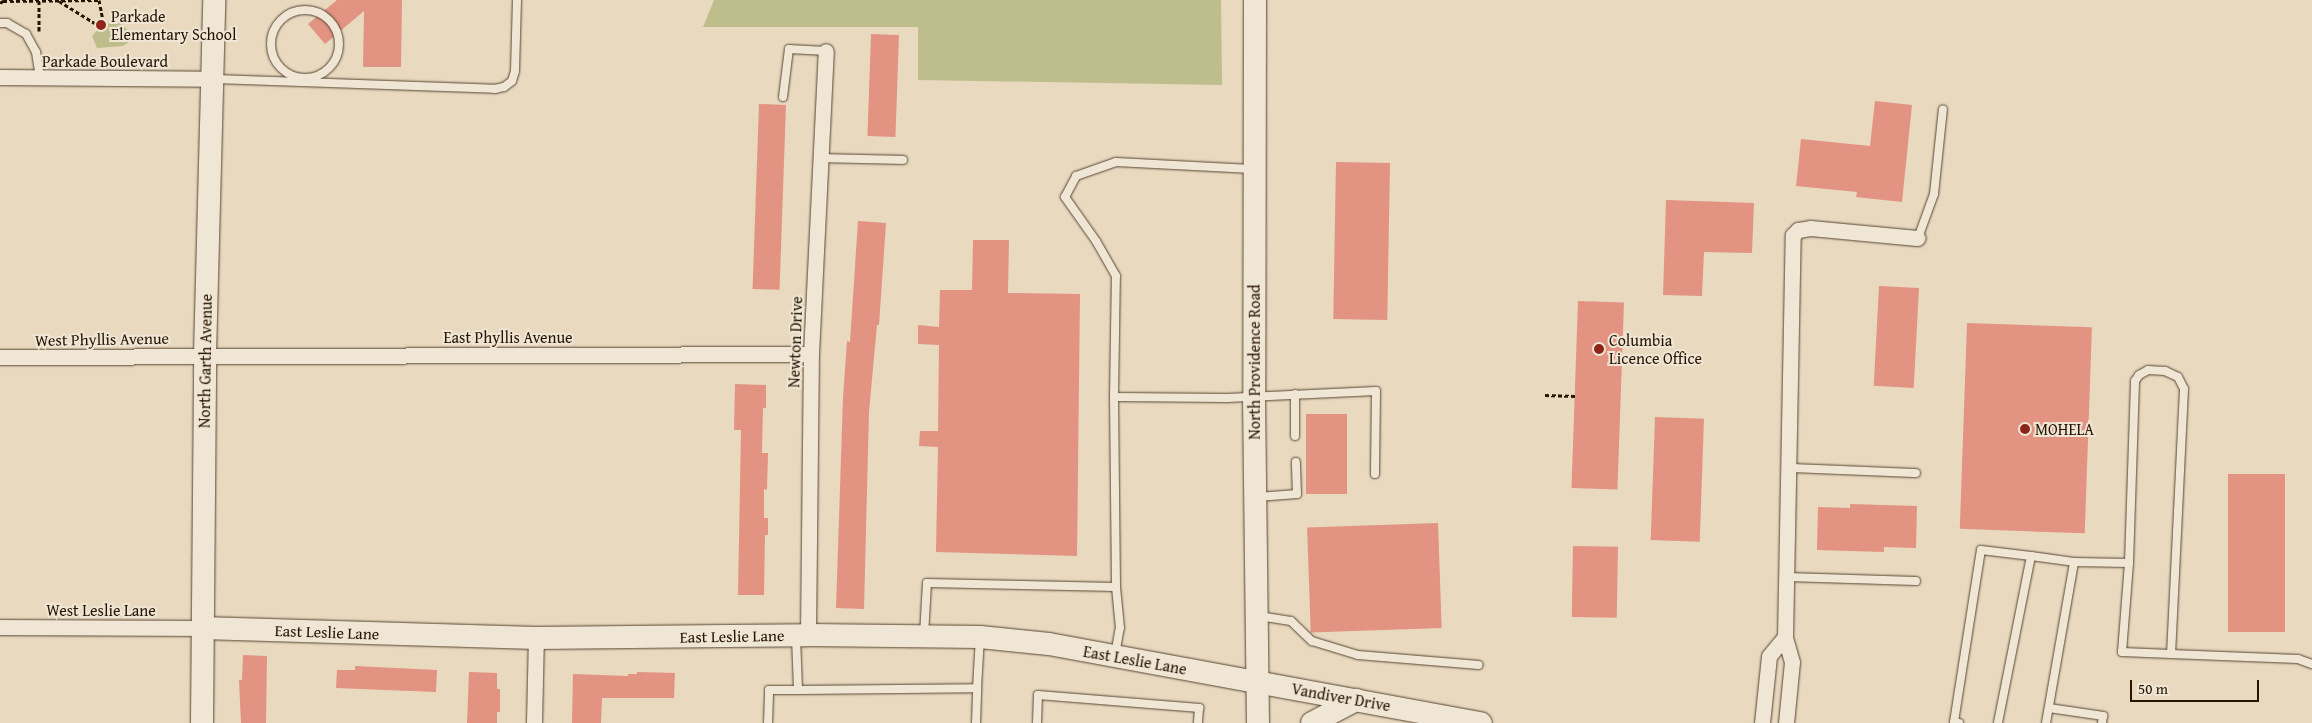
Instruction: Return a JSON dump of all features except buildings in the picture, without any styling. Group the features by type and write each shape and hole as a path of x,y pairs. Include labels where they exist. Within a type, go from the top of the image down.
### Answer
{"street":[{"name":"North Garth Avenue","path":"202,723 205,355 214,0"},
{"name":"North Providence Road","path":"1255,0 1254,396 1259,682 1258,723"},
{"name":"Newton Drive","path":"802,635 811,354 826,51"},
{"name":"Parkade Boulevard","path":"0,77 211,79"},
{"path":"1786,723 1792,662 1785,636 1790,468 1793,235 1798,230 1810,228 1918,238"},
{"name":"East Phyllis Avenue","path":"205,355 811,354"},
{"name":"West Phyllis Avenue","path":"0,357 205,355"},
{"name":"West Leslie Lane","path":"0,627 202,628"},
{"name":"East Leslie Lane","path":"202,628 536,638 802,635 980,637 1049,644 1259,682"},
{"path":"1762,723 1770,656 1785,636"},
{"path":"534,723 536,638"},
{"name":"Vandiver Drive","path":"1259,682 1482,723"},
{"path":"1312,723 1356,700"}],"lane":[{"path":"211,79 302,80 495,88 504,86 512,81 515,71 517,0"},
{"path":"304,10 316,12 326,18 338,36 339,46 337,57 327,70 302,80 292,76 275,61 271,50 272,38 276,28 283,19 293,13 304,10"},
{"path":"0,23 7,24 26,34 36,52 40,78"},
{"path":"782,97 789,49 826,51"},
{"path":"1918,238 1934,194 1943,109"},
{"path":"821,158 903,160"},
{"path":"1115,656 1120,628 1116,587 1114,397 1116,276 1096,241 1066,197 1076,176 1116,162 1254,169"},
{"path":"2171,654 2184,388 2178,377 2165,371 2148,370 2139,375 2135,381 2129,564 2122,652 2171,654 2298,659 2312,664"},
{"path":"1114,397 1254,396 1376,391 1375,474"},
{"path":"1295,394 1295,436"},
{"path":"1255,497 1297,494 1296,462"},
{"path":"1790,468 1916,473"},
{"path":"1958,723 1954,722 1981,550 2074,562 2129,564"},
{"path":"1998,723 2031,556"},
{"path":"2046,723 2074,562"},
{"path":"1787,577 1916,581"},
{"path":"924,636 927,583 1116,587"},
{"path":"1257,615 1291,620 1312,640 1358,655 1479,665"},
{"path":"798,690 802,635"},
{"path":"976,723 980,637"},
{"path":"768,723 769,690 978,688"},
{"path":"1037,723 1038,695 1199,708 1198,723"},
{"path":"2049,708 2103,716 2102,723"}],"path":[{"path":"0,3 58,0 99,0 103,26 58,0"},
{"path":"39,1 39,31"},
{"path":"1545,394 1575,396"}],"shaded area":[{"path":"714,0 1221,0 1222,85 918,80 918,27 703,27"},
{"path":"109,23 119,23 126,28 132,40 123,46 97,48 92,36 99,28"}],"place":[{"name":"Parkade Elementary School","path":"101,25"},
{"name":"Columbia Licence Office","path":"1599,349"},
{"name":"MOHELA","path":"2025,429"}]}
